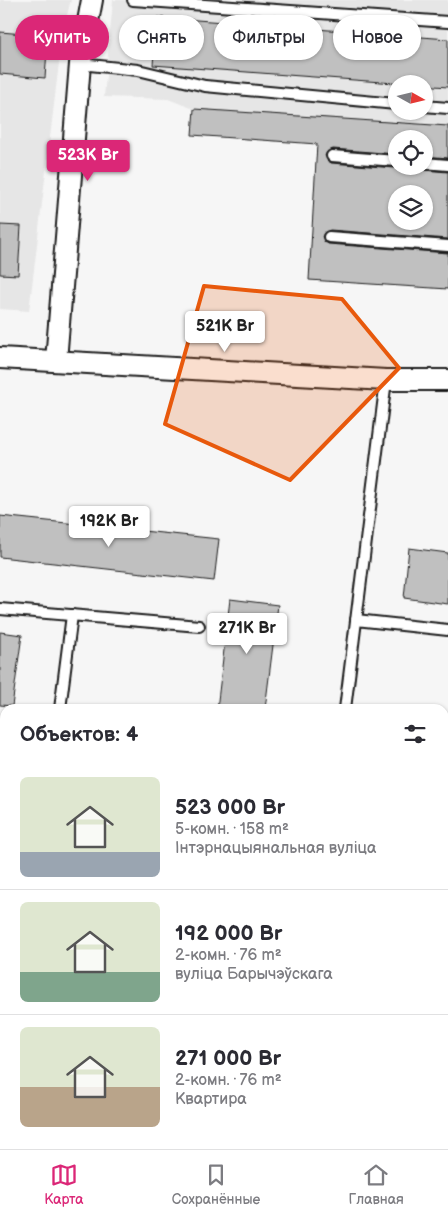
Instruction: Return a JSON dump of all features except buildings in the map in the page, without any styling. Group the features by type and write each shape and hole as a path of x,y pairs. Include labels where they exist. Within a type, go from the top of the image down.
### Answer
{"street":[{"path":"56,361 80,64 92,0"},
{"path":"0,358 386,380 448,380"}],"lane":[{"path":"133,0 448,22"},
{"path":"80,64 138,70 205,86 388,103"},
{"path":"433,107 448,108"},
{"path":"332,156 388,160"},
{"path":"433,164 448,165"},
{"path":"329,237 448,246"},
{"path":"346,704 386,380"},
{"path":"0,609 199,626"},
{"path":"61,704 72,616"},
{"path":"356,620 448,630"}],"highlighted area":[{"path":"204,286 342,299 399,368 290,480 165,424"}],"shaded area":[{"path":"0,0 71,0 67,15 15,15 15,60 59,60 29,311 0,309"},
{"path":"113,0 448,0 448,289 309,280 318,144 192,135 194,109 168,99 104,97 107,60 109,60"}]}
